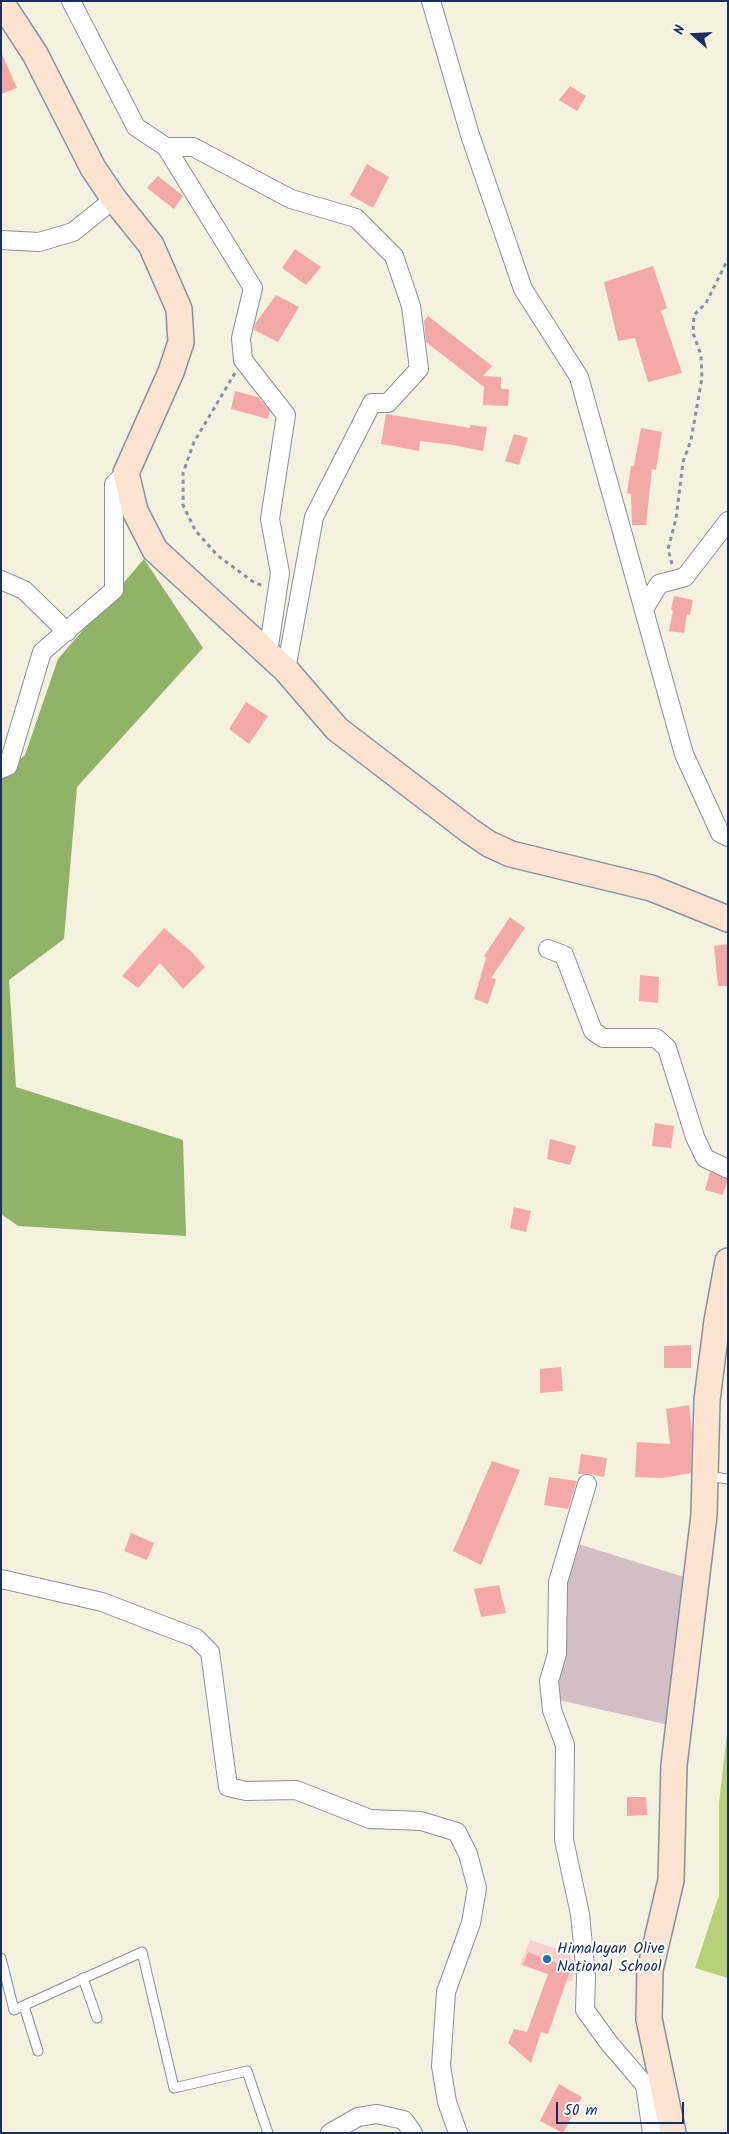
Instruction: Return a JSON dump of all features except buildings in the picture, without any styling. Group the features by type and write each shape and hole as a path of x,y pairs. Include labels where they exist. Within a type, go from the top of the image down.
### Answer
{"main road":[{"path":"1,2 35,54 93,168 114,199 151,245 179,309 181,342 171,372 126,473 136,511 154,550 286,670 337,729 470,831 490,844 511,854 651,888 728,919"},
{"path":"673,2133 649,2019 650,1970 671,1880 674,1764 703,1524 717,1477 707,1400 716,1321 728,1261"}],"street":[{"path":"71,1 136,127 166,147 253,288 241,338 243,360 286,415 270,519 280,573 268,653"},
{"path":"431,1 470,135 523,288 579,377 684,754 720,833 728,836"},
{"path":"166,147 192,146 291,199 356,218 394,256 411,306 418,369 388,403 372,403 314,517 286,670"},
{"path":"1,240 39,242 73,232 114,199"},
{"path":"1,769 8,766 42,652 114,590 114,484 126,473"},
{"path":"644,609 660,584 685,577 728,521"},
{"path":"1,580 24,590 67,632"},
{"path":"548,949 564,955 593,1031 603,1038 656,1038 667,1048 694,1136 705,1158 728,1169"},
{"path":"587,1484 558,1582 557,1654 549,1681 552,1710 564,1745 564,1840 580,1914 586,1976 585,2010 609,2043 645,2085 652,2133"},
{"path":"1,1579 102,1602 196,1638 210,1652 228,1787 246,1791 296,1790 370,1819 421,1821 457,1832 468,1854 477,1888 471,1924 446,1992 440,2066 447,2102 458,2133"},
{"path":"330,2133 358,2117 377,2114 404,2120 413,2133"}],"lane":[{"path":"1,1958 4,1978 14,2010 142,1952 174,2088 247,2071 268,2133"},
{"path":"83,1978 97,2018"},
{"path":"24,2006 38,2051"}],"path":[{"path":"677,579 668,549 676,519 683,462 692,440 702,378 701,355 693,333 694,315 706,303 728,259"},
{"path":"243,360 216,401 194,442 183,473 183,505 195,530 216,555 252,581 278,594"}],"shaded area":[{"path":"572,1542 687,1578 669,1725 559,1700 555,1615"},
{"name":"Himalayan Olive National School","path":"530,1940 570,1953 573,1982 520,1965"}],"green space":[{"path":"144,559 203,648 77,787 64,939 9,980 16,1087 183,1140 186,1236 18,1226 1,1214 1,775 25,755 58,659"},
{"path":"728,1725 728,1978 695,1968 719,1895 719,1803"}],"place":[{"name":"Himalayan Olive National School","path":"547,1959"}]}
